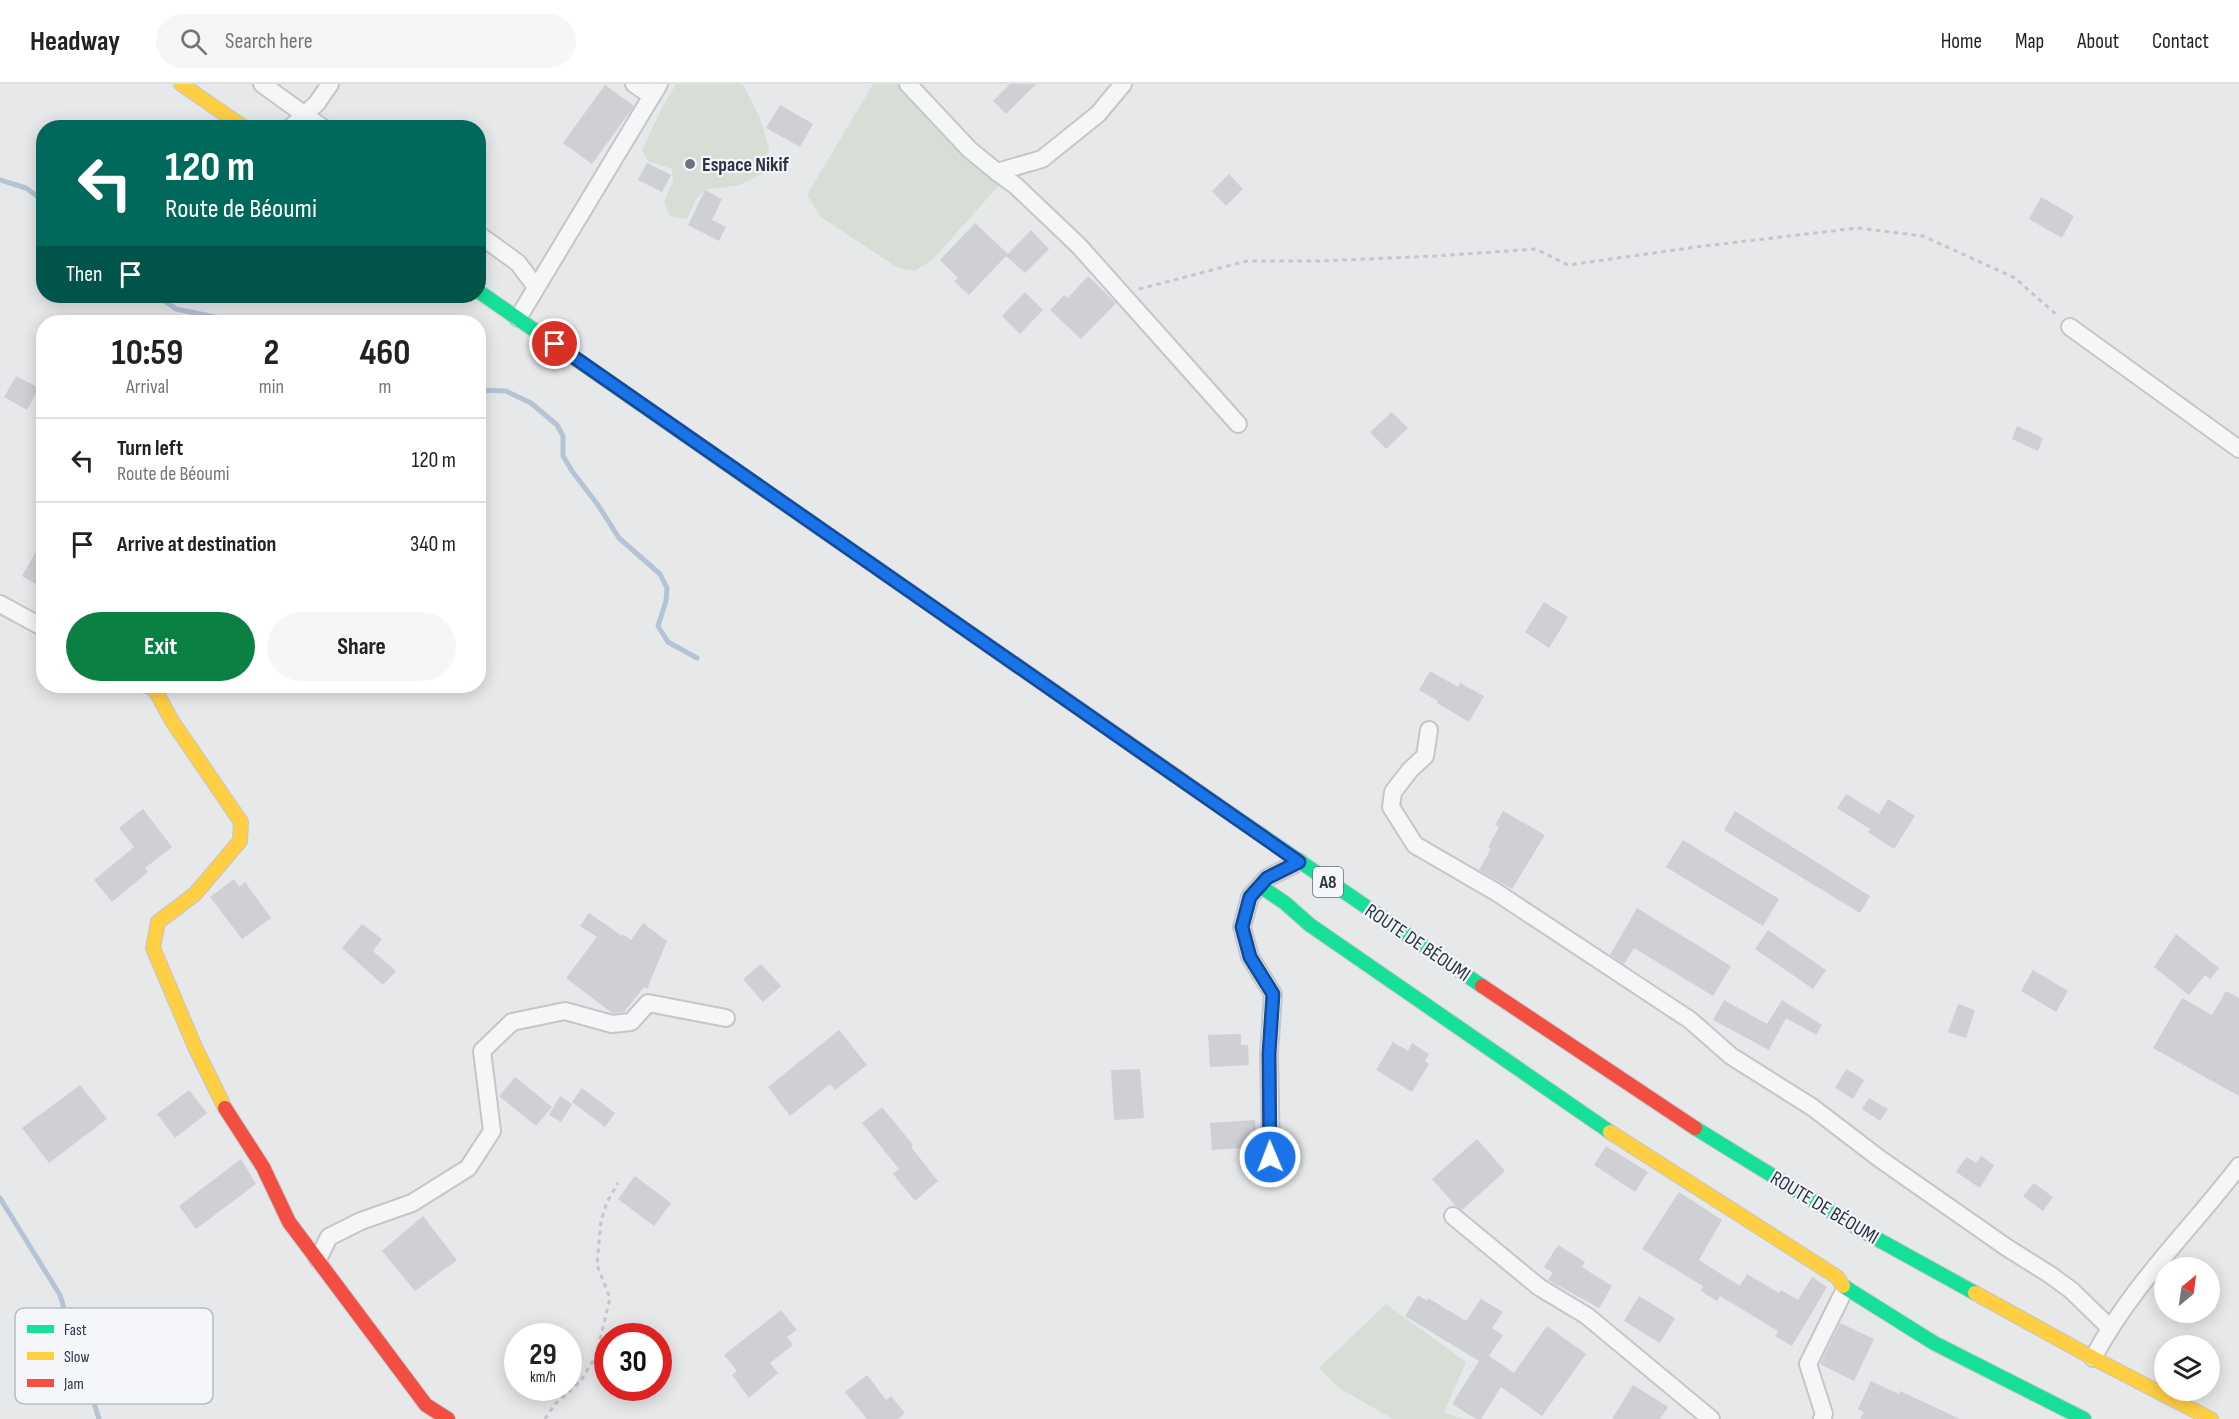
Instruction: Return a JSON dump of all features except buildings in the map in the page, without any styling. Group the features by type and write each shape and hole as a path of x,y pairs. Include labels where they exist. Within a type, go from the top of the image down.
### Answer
{"main road":[{"path":"181,84 233,120"},
{"name":"ROUTE DE BÉOUMI","path":"486,296 1299,862 1665,1109 1859,1229 2093,1358 2211,1419"},
{"path":"157,693 172,721 241,822 240,842 195,894 158,922 153,948 195,1047 231,1119 264,1167 289,1221 426,1405 448,1419"},
{"path":"1260,886 1339,945 1577,1111 1837,1277 1845,1289 1934,1343 2084,1419"}],"street":[{"path":"262,84 312,120"},
{"path":"298,120 317,103 330,84"},
{"path":"518,318 656,90 634,84"},
{"path":"908,84 970,150 1016,186 1079,246 1238,424"},
{"path":"997,172 1042,159 1098,114 1123,84"},
{"path":"486,240 518,263 537,287"},
{"path":"2070,327 2239,449"},
{"path":"0,604 36,624"},
{"path":"1429,730 1425,756 1410,770 1393,792 1391,807 1415,845 1496,892 1690,1020 1731,1056 1812,1107 1880,1159 2071,1290 2109,1326"},
{"path":"1270,1157 1269,1054 1273,994 1250,957 1242,927 1250,897 1267,878 1299,862"},
{"path":"318,1259 329,1237 361,1221 412,1203 468,1168 492,1131 482,1052 512,1022 565,1011 612,1024 631,1022 648,1003 726,1018"},
{"path":"2093,1358 2109,1326 2160,1259 2239,1166"},
{"path":"1453,1216 1539,1287 1587,1316 1711,1419"},
{"path":"1826,1417 1808,1364 1845,1289"}],"path":[{"path":"1123,293 1247,261 1321,261 1536,249 1568,265 1858,228 1923,236 2015,278 2070,327"},
{"path":"545,1419 554,1405 580,1382 596,1356 610,1298 597,1265 601,1221 607,1202 618,1183"}],"shaded area":[{"path":"676,84 740,84 744,86 759,116 769,147 764,173 739,185 705,190 696,199 687,219 670,216 664,202 673,180 672,169 648,161 642,150"},
{"path":"873,84 903,84 1011,172 933,259 915,271 898,268 821,217 807,195"},
{"path":"1386,1304 1466,1362 1444,1412 1462,1419 1393,1419 1339,1388 1319,1368"}],"waterway":[{"path":"0,180 26,188 36,195"},
{"path":"167,303 176,309 205,315"},
{"path":"486,390 506,391 531,403 557,425 563,436 563,456 572,471 619,538 660,574 667,588 666,601 658,626 668,642 697,658"},
{"path":"0,1198 60,1295 64,1308"},
{"path":"94,1404 99,1419"}],"traffic: fast":[{"path":"486,297 920,598"},
{"path":"1235,817 1482,986"},
{"path":"1260,886 1285,903 1310,925 1610,1132"},
{"path":"1695,1128 1859,1229 1975,1293"},
{"path":"1843,1286 1934,1343 2084,1419"}],"traffic: slow":[{"path":"181,84 233,120"},
{"path":"920,598 1235,817"},
{"path":"157,693 172,721 241,822 240,841 195,894 158,922 153,948 195,1047 225,1108"},
{"path":"1610,1132 1837,1277 1843,1286"},
{"path":"1975,1293 2211,1419"}],"traffic: jam":[{"path":"1482,986 1695,1128"},
{"path":"225,1108 263,1167 289,1222 426,1405 448,1419"}],"place":[{"name":"Espace Nikif","path":"690,164"}],"route":[{"path":"555,344 1299,862 1267,878 1250,897 1242,927 1250,957 1273,994 1269,1054 1270,1157"}]}
